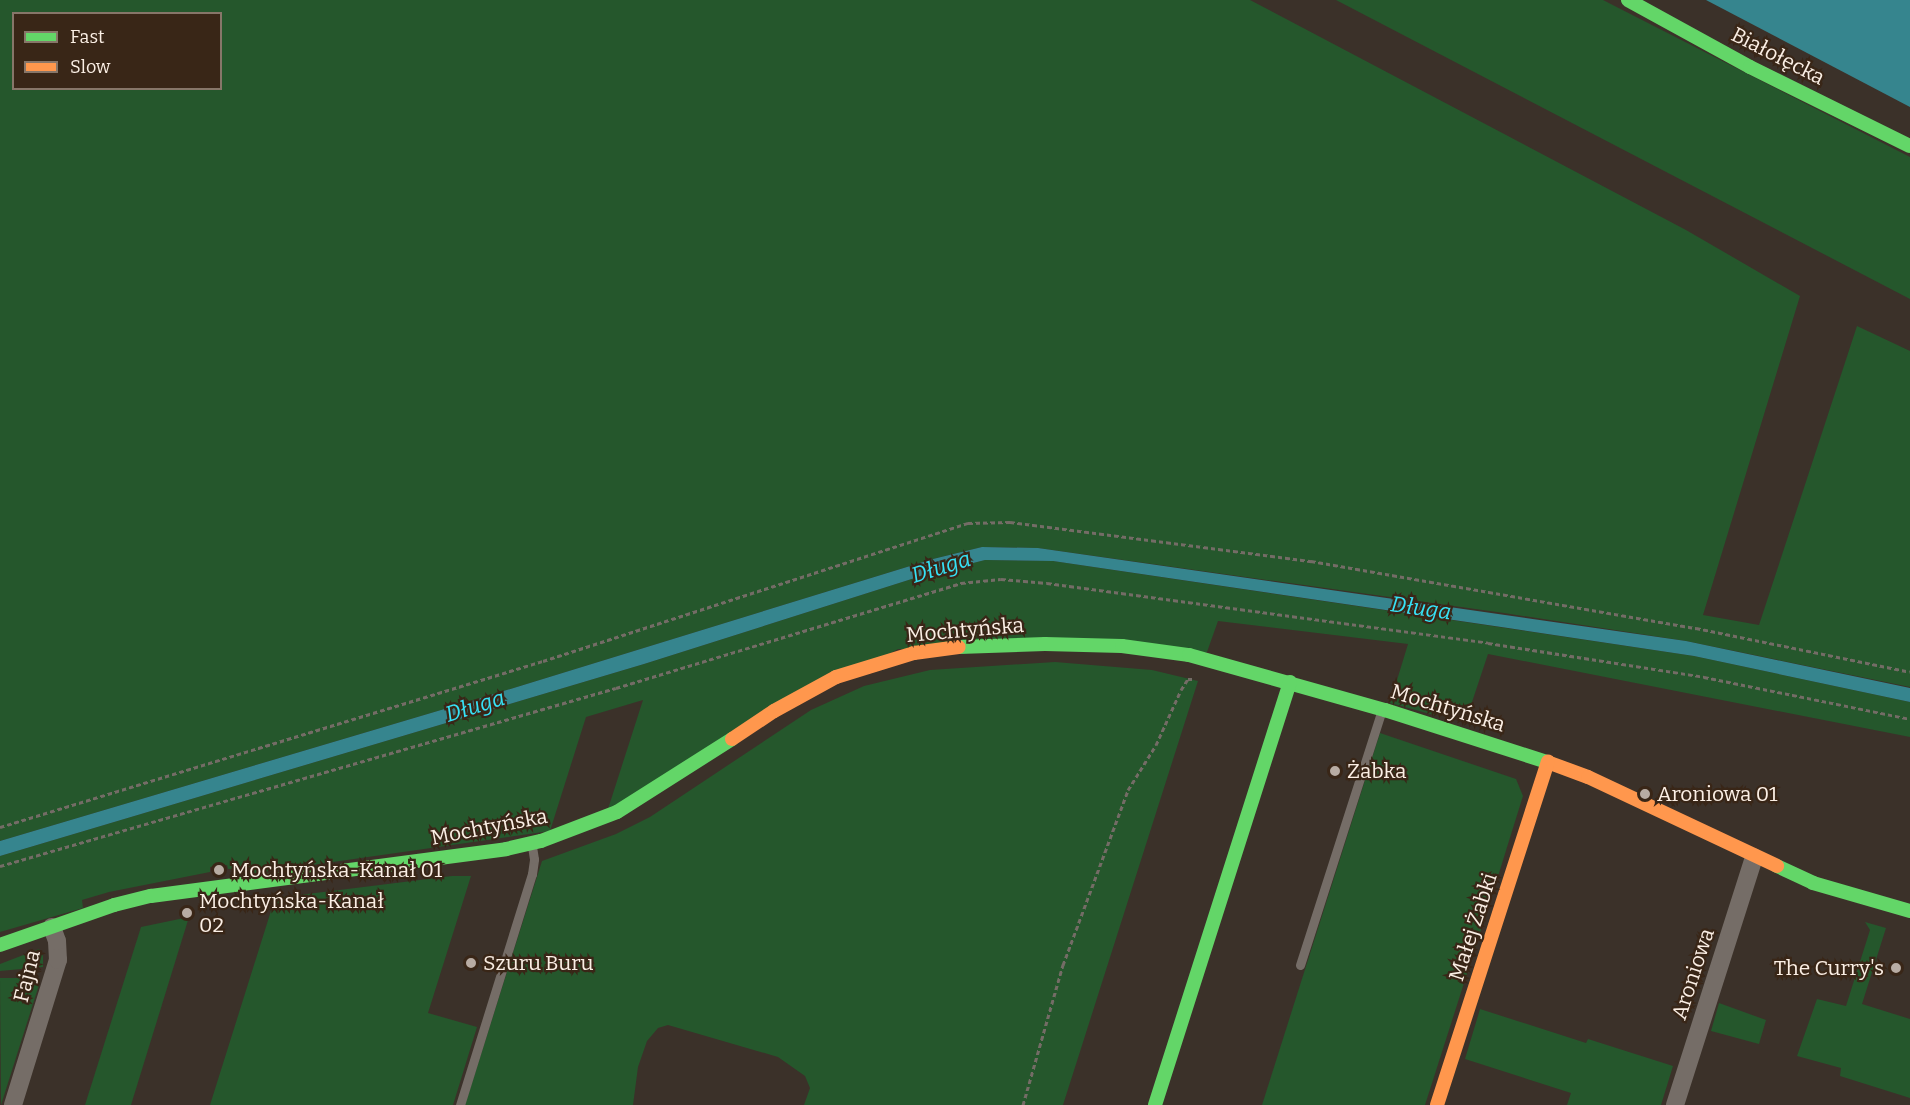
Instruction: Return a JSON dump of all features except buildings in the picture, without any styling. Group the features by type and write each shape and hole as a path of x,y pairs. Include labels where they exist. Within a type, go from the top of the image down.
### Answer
{"street":[{"name":"Białołęcka","path":"1628,0 1750,67 1910,146"},
{"name":"Mochtyńska","path":"0,945 114,905 151,896 494,851 532,843 582,828 617,812 658,788 806,691 872,664 914,653 956,647 1023,645 1122,646 1189,655 1382,709 1548,762 1608,787 1754,857 1844,894 1910,911"},
{"path":"1155,1105 1290,682"},
{"name":"Małej Żabki","path":"1437,1105 1548,762"},
{"name":"Aroniowa","path":"1675,1105 1754,857"},
{"name":"Fajna","path":"13,1105 58,960 57,941 52,927"}],"lane":[{"path":"1300,964 1382,709"},
{"path":"460,1105 532,874 534,859 532,843"}],"path":[{"path":"0,866 615,688 962,583 1001,579 1058,584 1488,643 1704,677 1910,719"},
{"path":"1023,1105 1063,965 1128,790 1156,745 1181,690 1188,680 1199,678"}],"green space":[{"path":"0,0 1250,0 1686,230 1800,296 1703,615 1759,625 1857,326 1910,351 1910,687 1686,641 1504,613 1038,548 982,547 933,559 468,702 0,841"},
{"path":"1336,0 1603,0 1910,157 1910,299"},
{"path":"985,560 1053,561 1694,656 1910,702 1910,737 1488,654 1469,711 1438,702 1434,715 1390,703 1408,644 1218,621 1207,652 898,649 608,809 643,700 586,717 550,831 242,875 242,868 228,869 227,865 210,867 210,872 109,892 82,900 83,908 0,932 0,856 644,664 918,577"},
{"path":"1055,662 1152,670 1198,681 1063,1105 804,1105 810,1088 805,1076 778,1057 668,1025 658,1028 647,1041 638,1067 633,1105 465,1105 542,861 616,834 650,817 811,710 864,686 930,670"},
{"path":"1380,733 1516,779 1523,796 1489,905 1425,1105 1262,1105"},
{"path":"452,876 471,876 428,1013 477,1027 453,1105 210,1105 275,898"},
{"path":"189,917 131,1105 85,1105 141,927"},
{"path":"1865,922 1886,928 1862,1004 1910,1019 1910,1098 1840,1076 1841,1068 1797,1056 1817,999 1846,1006 1870,930"},
{"path":"39,949 43,956 43,967 0,971 0,964"},
{"path":"0,978 26,978 39,985 1,1105"},
{"path":"1719,1003 1766,1020 1759,1044 1711,1031"},
{"path":"1480,1009 1586,1043 1588,1039 1673,1066 1661,1105 1567,1105 1571,1093 1465,1059"}],"water":[{"path":"1706,0 1910,0 1910,107"},
{"name":"Długa","path":"982,547 1038,548 1686,641 1910,688 1910,702 1694,656 1053,561 985,560 918,577 644,664 0,856 0,841 468,702 933,559"}],"traffic: fast":[{"path":"1628,0 1750,67 1910,146"},
{"path":"959,647 1045,644 1122,646 1189,655 1385,710 1550,763"},
{"path":"1155,1105 1290,682"},
{"path":"0,945 114,905 151,896 506,849 541,841 617,812 732,739"},
{"path":"1777,866 1813,883 1910,911"}],"traffic: slow":[{"path":"732,739 774,711 836,677 914,653 959,647"},
{"path":"1437,1105 1548,762"},
{"path":"1550,763 1588,777 1777,866"}],"place":[{"name":"Żabka","path":"1335,771"},
{"name":"Aroniowa 01","path":"1645,794"},
{"name":"Mochtyńska-Kanał 01","path":"219,870"},
{"name":"Mochtyńska-Kanał 02","path":"187,913"},
{"name":"Szuru Buru","path":"471,963"},
{"name":"The Curry's","path":"1896,968"}]}
